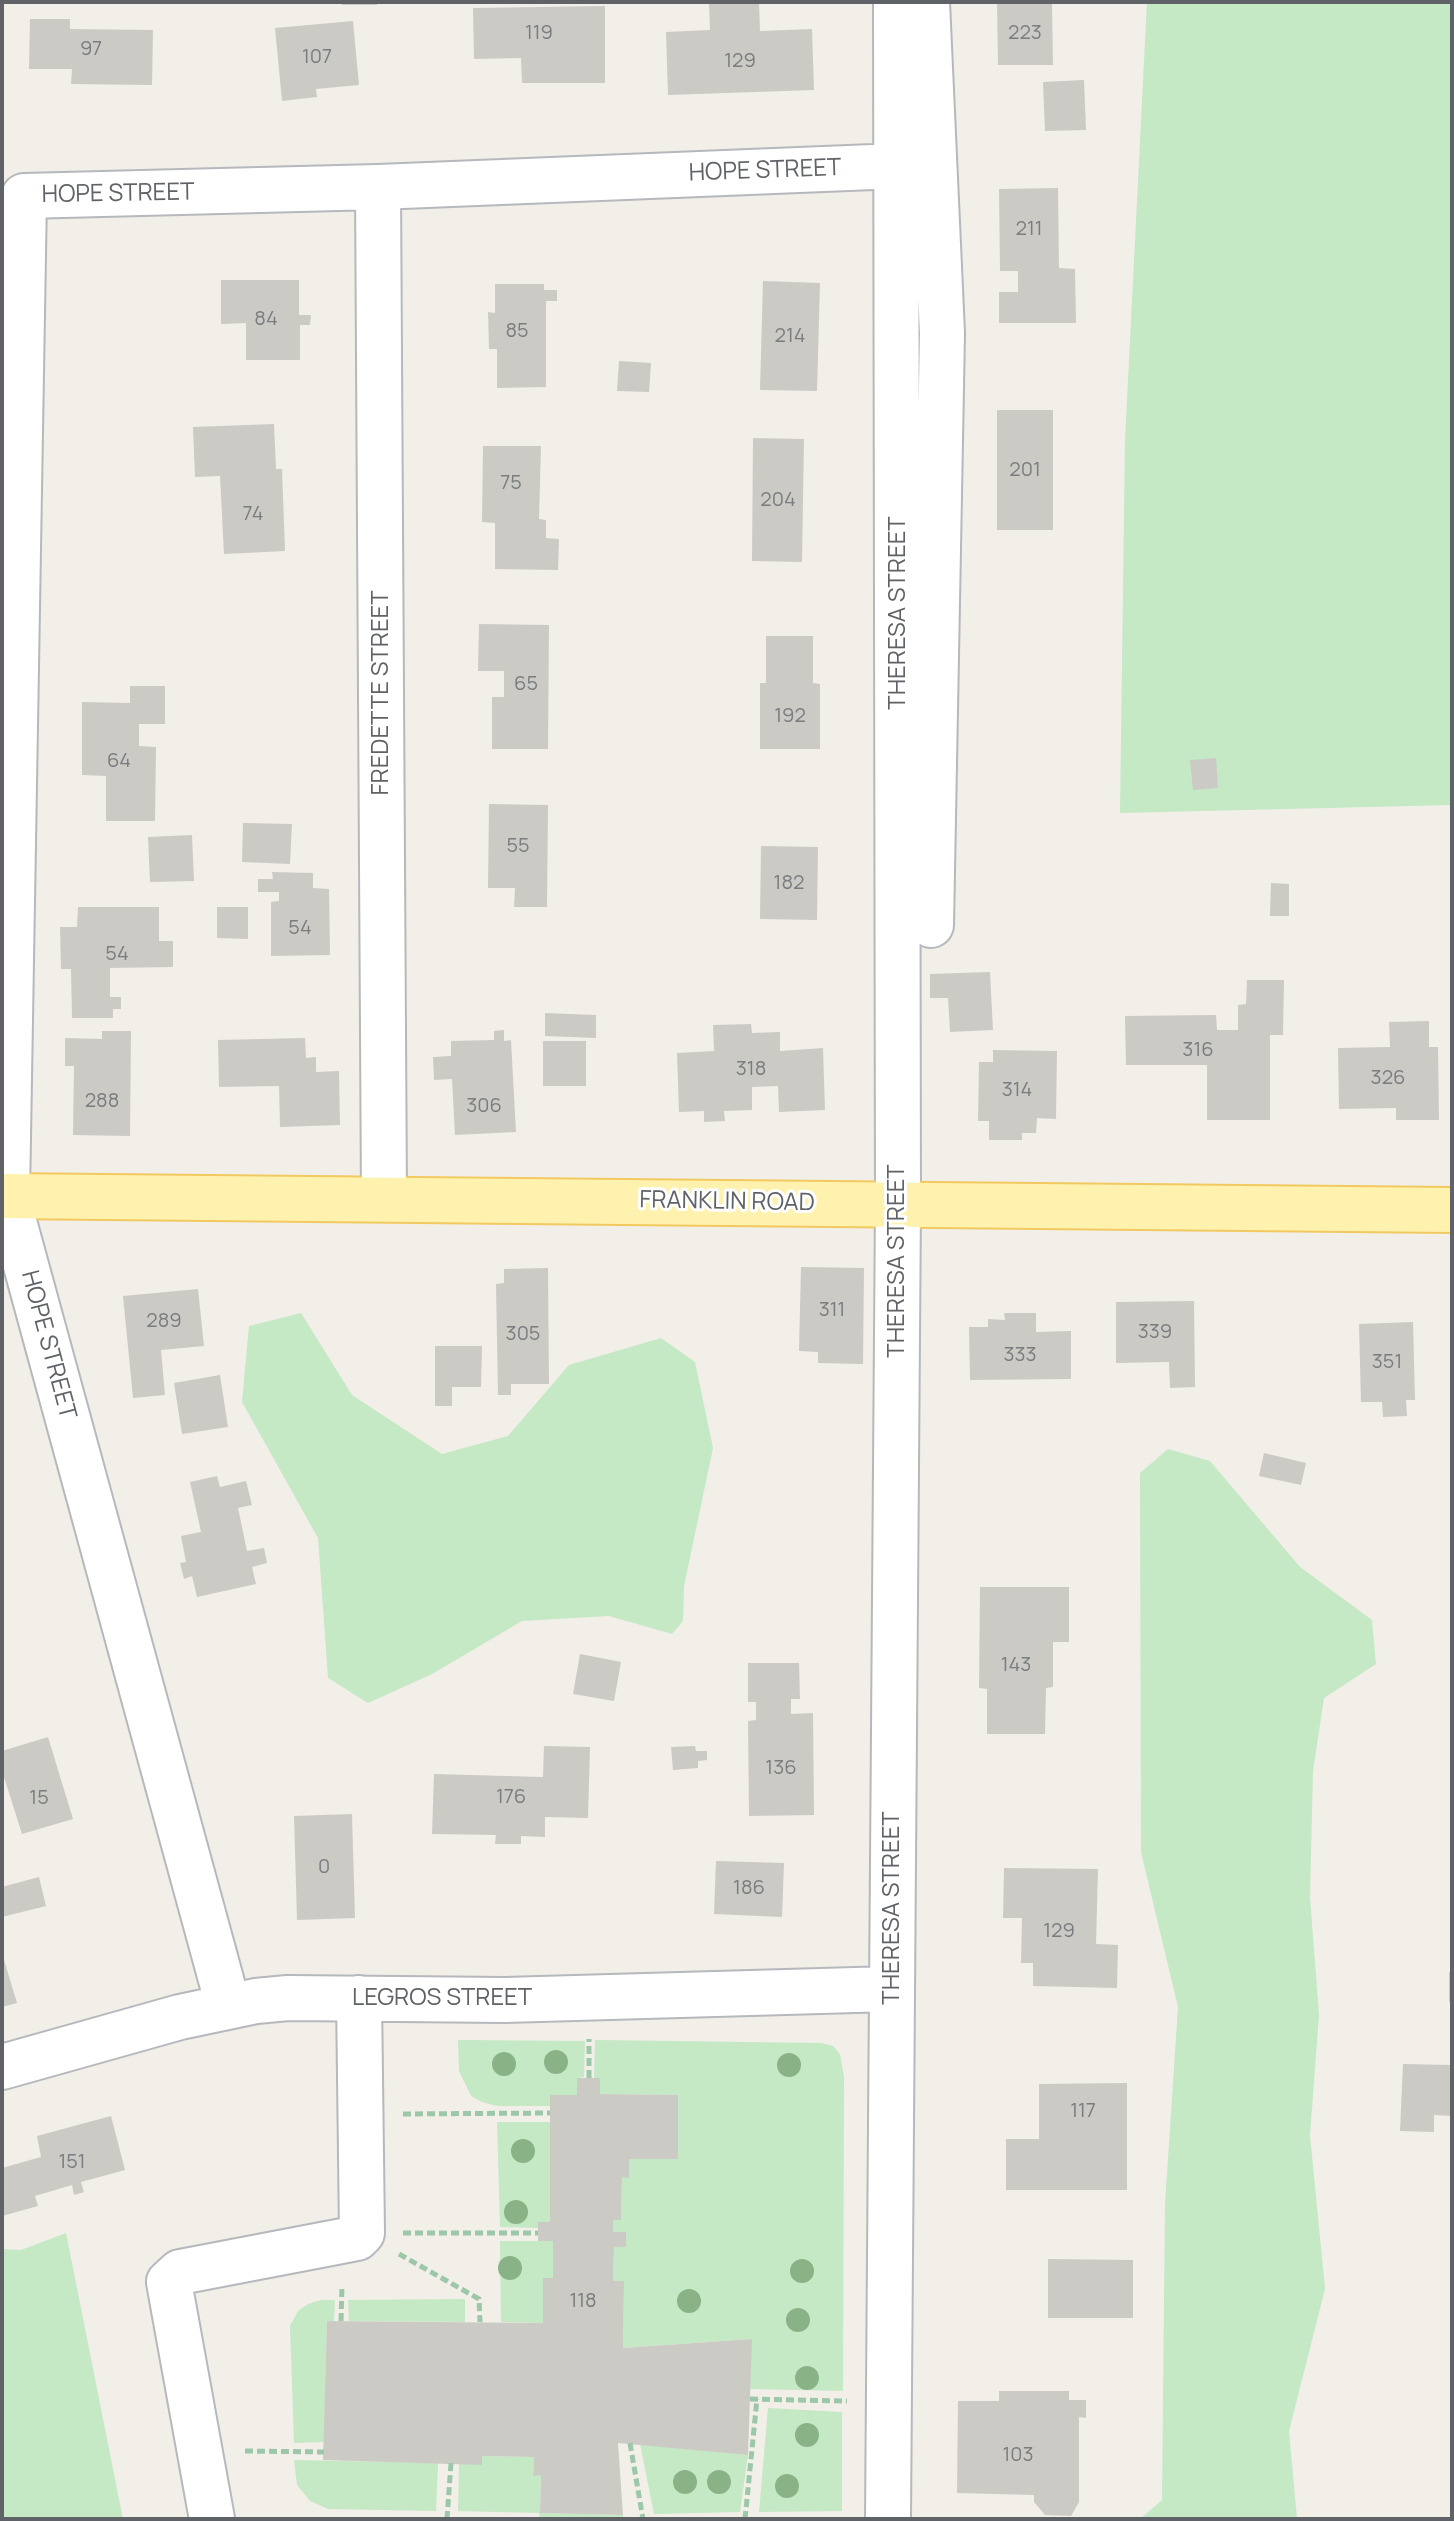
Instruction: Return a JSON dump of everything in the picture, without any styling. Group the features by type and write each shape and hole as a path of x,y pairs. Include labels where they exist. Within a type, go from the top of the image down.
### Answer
{"main road":[{"name":"FRANKLIN ROAD","path":"5,1196 1452,1210"}],"street":[{"name":"THERESA STREET","path":"888,2519 898,1204 896,2"},
{"path":"927,2 942,333 931,925"},
{"name":"HOPE STREET","path":"228,2005 5,1196 24,196 378,187 898,166"},
{"name":"FREDETTE STREET","path":"378,187 384,1199"},
{"name":"LEGROS STREET","path":"2,2067 228,2005 288,1998 505,2000 891,1989"},
{"path":"212,2519 169,2290 172,2277 180,2272 357,2238 362,2233 359,1998"}],"path":[{"path":"589,2034 589,2078"},
{"path":"362,2113 550,2113"},
{"path":"362,2233 538,2233"},
{"path":"362,2233 479,2299 480,2322"},
{"path":"745,2519 754,2399 848,2401"},
{"path":"630,2443 643,2519"},
{"path":"199,2451 324,2452"},
{"path":"447,2519 451,2463"}],"green space":[{"path":"1147,2 1452,2 1452,805 1120,813 1125,440"},
{"path":"301,1313 352,1395 442,1454 508,1436 569,1365 661,1338 695,1362 713,1448 684,1586 683,1621 672,1634 609,1616 522,1621 432,1674 368,1703 328,1678 318,1538 242,1402 249,1326"},
{"path":"1168,1449 1210,1461 1300,1567 1372,1620 1376,1664 1324,1698 1313,1771 1310,1897 1319,2015 1310,2135 1325,2289 1289,2431 1297,2519 1140,2519 1162,2500 1165,2204 1178,2007 1141,1852 1140,1473"},
{"path":"458,2040 585,2041 584,2077 577,2078 577,2095 550,2095 550,2106 497,2106 482,2102 471,2096 459,2071"},
{"path":"595,2040 821,2043 833,2046 840,2054 844,2077 843,2391 750,2389 751,2339 623,2348 624,2281 613,2281 614,2247 626,2247 626,2232 613,2232 613,2220 621,2220 622,2177 629,2177 629,2159 678,2159 678,2095 600,2094 600,2078 594,2078"},
{"path":"497,2122 550,2122 550,2222 539,2222 539,2228 500,2227"},
{"path":"66,2233 123,2519 2,2519 2,2249 21,2250"},
{"path":"500,2241 553,2241 553,2278 543,2278 543,2323 501,2322"},
{"path":"465,2299 465,2322 349,2321 348,2300"},
{"path":"321,2300 335,2300 334,2321 327,2321 324,2442 294,2443 290,2326 298,2311"},
{"path":"768,2408 842,2412 842,2511 759,2512"},
{"path":"640,2444 748,2455 740,2512 654,2514"},
{"path":"482,2456 534,2457 533,2475 541,2475 540,2513 623,2515 623,2519 540,2519 539,2513 458,2511 459,2464"},
{"path":"294,2460 438,2463 436,2511 328,2509 310,2501 297,2485"}],"building":[{"path":"342,2 377,2 377,5 342,5"},
{"path":"709,2 759,2 760,31 812,29 814,90 668,95 666,32 710,30"},
{"path":"997,2 1052,2 1053,65 998,65"},
{"path":"605,6 605,83 522,83 521,58 474,59 473,8"},
{"path":"30,19 70,19 70,29 153,30 152,85 71,84 72,69 29,69"},
{"path":"353,21 359,85 316,89 317,97 282,101 275,28"},
{"path":"1084,80 1086,130 1045,131 1043,82"},
{"path":"1058,188 1059,268 1075,269 1076,323 999,323 999,292 1018,292 1018,271 1000,271 999,189"},
{"path":"221,280 299,280 299,315 311,315 310,325 300,325 300,360 246,360 246,323 221,324"},
{"path":"763,281 820,283 817,391 760,390"},
{"path":"495,284 544,284 544,290 557,290 557,301 546,301 546,387 497,388 497,349 489,349 488,312 495,313"},
{"path":"619,361 651,363 649,392 617,391"},
{"path":"997,410 1053,410 1053,530 997,530"},
{"path":"274,424 276,469 282,469 285,551 224,554 220,476 195,477 193,427"},
{"path":"753,438 804,439 802,562 752,561"},
{"path":"483,446 541,446 539,519 546,520 546,538 559,539 558,570 495,569 495,523 482,522"},
{"path":"479,624 549,625 548,749 492,749 492,697 504,697 504,671 478,671"},
{"path":"766,636 813,636 813,683 820,684 820,749 760,749 760,683 766,683"},
{"path":"130,686 165,686 165,724 139,724 139,746 156,747 155,821 106,821 106,776 82,775 82,702 130,703"},
{"path":"1216,758 1218,788 1193,790 1190,760"},
{"path":"489,804 548,805 547,907 514,907 515,888 488,888"},
{"path":"243,823 292,824 290,864 242,862"},
{"path":"192,835 194,881 150,882 148,837"},
{"path":"761,846 818,847 817,920 760,919"},
{"path":"272,872 313,873 313,888 329,889 330,955 271,956 271,902 279,901 279,892 258,892 258,879 273,879"},
{"path":"1271,883 1289,884 1289,916 1270,916"},
{"path":"78,907 159,907 159,941 173,941 173,967 110,968 110,997 121,997 121,1009 113,1009 113,1018 72,1018 71,969 61,969 60,927 77,927"},
{"path":"217,907 248,907 248,939 217,938"},
{"path":"990,972 993,1030 950,1032 948,998 930,998 930,974"},
{"path":"1247,980 1284,980 1283,1035 1270,1035 1270,1120 1207,1120 1207,1065 1126,1065 1125,1016 1216,1015 1217,1030 1238,1030 1238,1005 1246,1004"},
{"path":"545,1013 596,1015 596,1038 545,1036"},
{"path":"1429,1021 1429,1047 1438,1047 1439,1120 1396,1120 1396,1108 1339,1109 1338,1048 1390,1047 1389,1022"},
{"path":"751,1024 752,1033 780,1032 780,1051 823,1048 825,1110 779,1112 778,1086 752,1087 752,1110 724,1111 725,1121 704,1122 704,1111 679,1112 677,1053 714,1051 713,1025"},
{"path":"504,1030 504,1041 511,1040 516,1132 455,1135 452,1079 434,1080 433,1057 451,1056 451,1041 494,1040 494,1031"},
{"path":"102,1031 131,1031 130,1136 73,1135 74,1066 65,1066 65,1038 102,1039"},
{"path":"305,1038 306,1058 316,1057 316,1072 339,1071 340,1125 280,1127 279,1086 219,1087 218,1040"},
{"path":"543,1041 586,1041 586,1086 543,1086"},
{"path":"993,1050 1057,1051 1056,1119 1037,1118 1036,1133 1022,1133 1022,1140 989,1140 989,1121 978,1121 979,1062 993,1062"},
{"path":"801,1267 864,1268 863,1364 818,1363 818,1352 799,1351"},
{"path":"548,1268 549,1384 511,1384 511,1395 498,1395 496,1284 504,1283 504,1269"},
{"path":"198,1289 204,1346 161,1350 165,1395 133,1398 123,1296"},
{"path":"1194,1301 1195,1387 1170,1388 1169,1362 1116,1363 1116,1302"},
{"path":"1004,1313 1036,1313 1036,1332 1071,1331 1071,1379 970,1380 969,1327 988,1327 988,1319 1005,1320"},
{"path":"1413,1322 1415,1400 1406,1400 1407,1416 1383,1417 1382,1402 1361,1402 1359,1324"},
{"path":"435,1346 482,1346 481,1387 452,1387 452,1406 435,1406"},
{"path":"220,1375 228,1427 182,1434 174,1383"},
{"path":"1264,1453 1306,1463 1301,1485 1259,1476"},
{"path":"217,1476 220,1487 246,1481 252,1505 238,1508 247,1551 264,1548 267,1563 252,1567 256,1584 197,1597 192,1576 184,1579 180,1563 186,1562 181,1536 201,1532 190,1482"},
{"path":"980,1587 1069,1587 1069,1642 1053,1642 1053,1687 1046,1688 1045,1734 987,1734 987,1689 979,1688"},
{"path":"580,1654 621,1662 614,1701 573,1694"},
{"path":"748,1663 799,1663 800,1699 791,1699 791,1714 813,1713 814,1815 749,1816 748,1721 756,1720 756,1702 748,1702"},
{"path":"48,1737 73,1819 22,1834 2,1778 2,1751"},
{"path":"544,1746 590,1747 588,1818 545,1817 545,1837 521,1836 521,1844 495,1844 496,1835 432,1834 434,1774 543,1777"},
{"path":"695,1746 696,1751 707,1751 707,1760 698,1761 698,1768 673,1770 671,1747"},
{"path":"352,1814 355,1918 297,1920 294,1816"},
{"path":"716,1861 784,1863 782,1917 714,1914"},
{"path":"1004,1868 1098,1869 1096,1944 1118,1945 1117,1988 1033,1986 1033,1963 1021,1963 1022,1918 1003,1918"},
{"path":"39,1877 46,1906 2,1917 2,1887"},
{"path":"2,1953 17,2003 2,2007"},
{"path":"1449,1972 1452,1972 1452,2002 1449,2002"},
{"path":"1403,2064 1452,2065 1452,2116 1434,2115 1434,2132 1400,2131"},
{"path":"577,2078 600,2078 600,2094 678,2095 678,2159 629,2159 629,2178 622,2177 621,2220 613,2220 613,2232 626,2232 626,2247 614,2247 613,2281 624,2281 623,2348 752,2339 748,2455 618,2443 623,2515 540,2513 541,2475 533,2476 534,2457 482,2456 482,2465 323,2460 327,2321 543,2323 543,2278 553,2278 553,2241 538,2241 538,2222 550,2222 550,2095 577,2095"},
{"path":"1127,2083 1127,2190 1006,2190 1006,2139 1039,2139 1039,2084"},
{"path":"111,2116 125,2170 81,2182 84,2192 74,2195 72,2185 35,2196 38,2206 2,2216 2,2168 41,2157 37,2136"},
{"path":"1048,2259 1133,2260 1133,2318 1048,2318"},
{"path":"999,2391 1069,2391 1069,2400 1086,2400 1086,2418 1079,2417 1079,2502 1071,2516 1045,2515 1034,2502 1034,2495 957,2493 958,2401 999,2401"}]}
